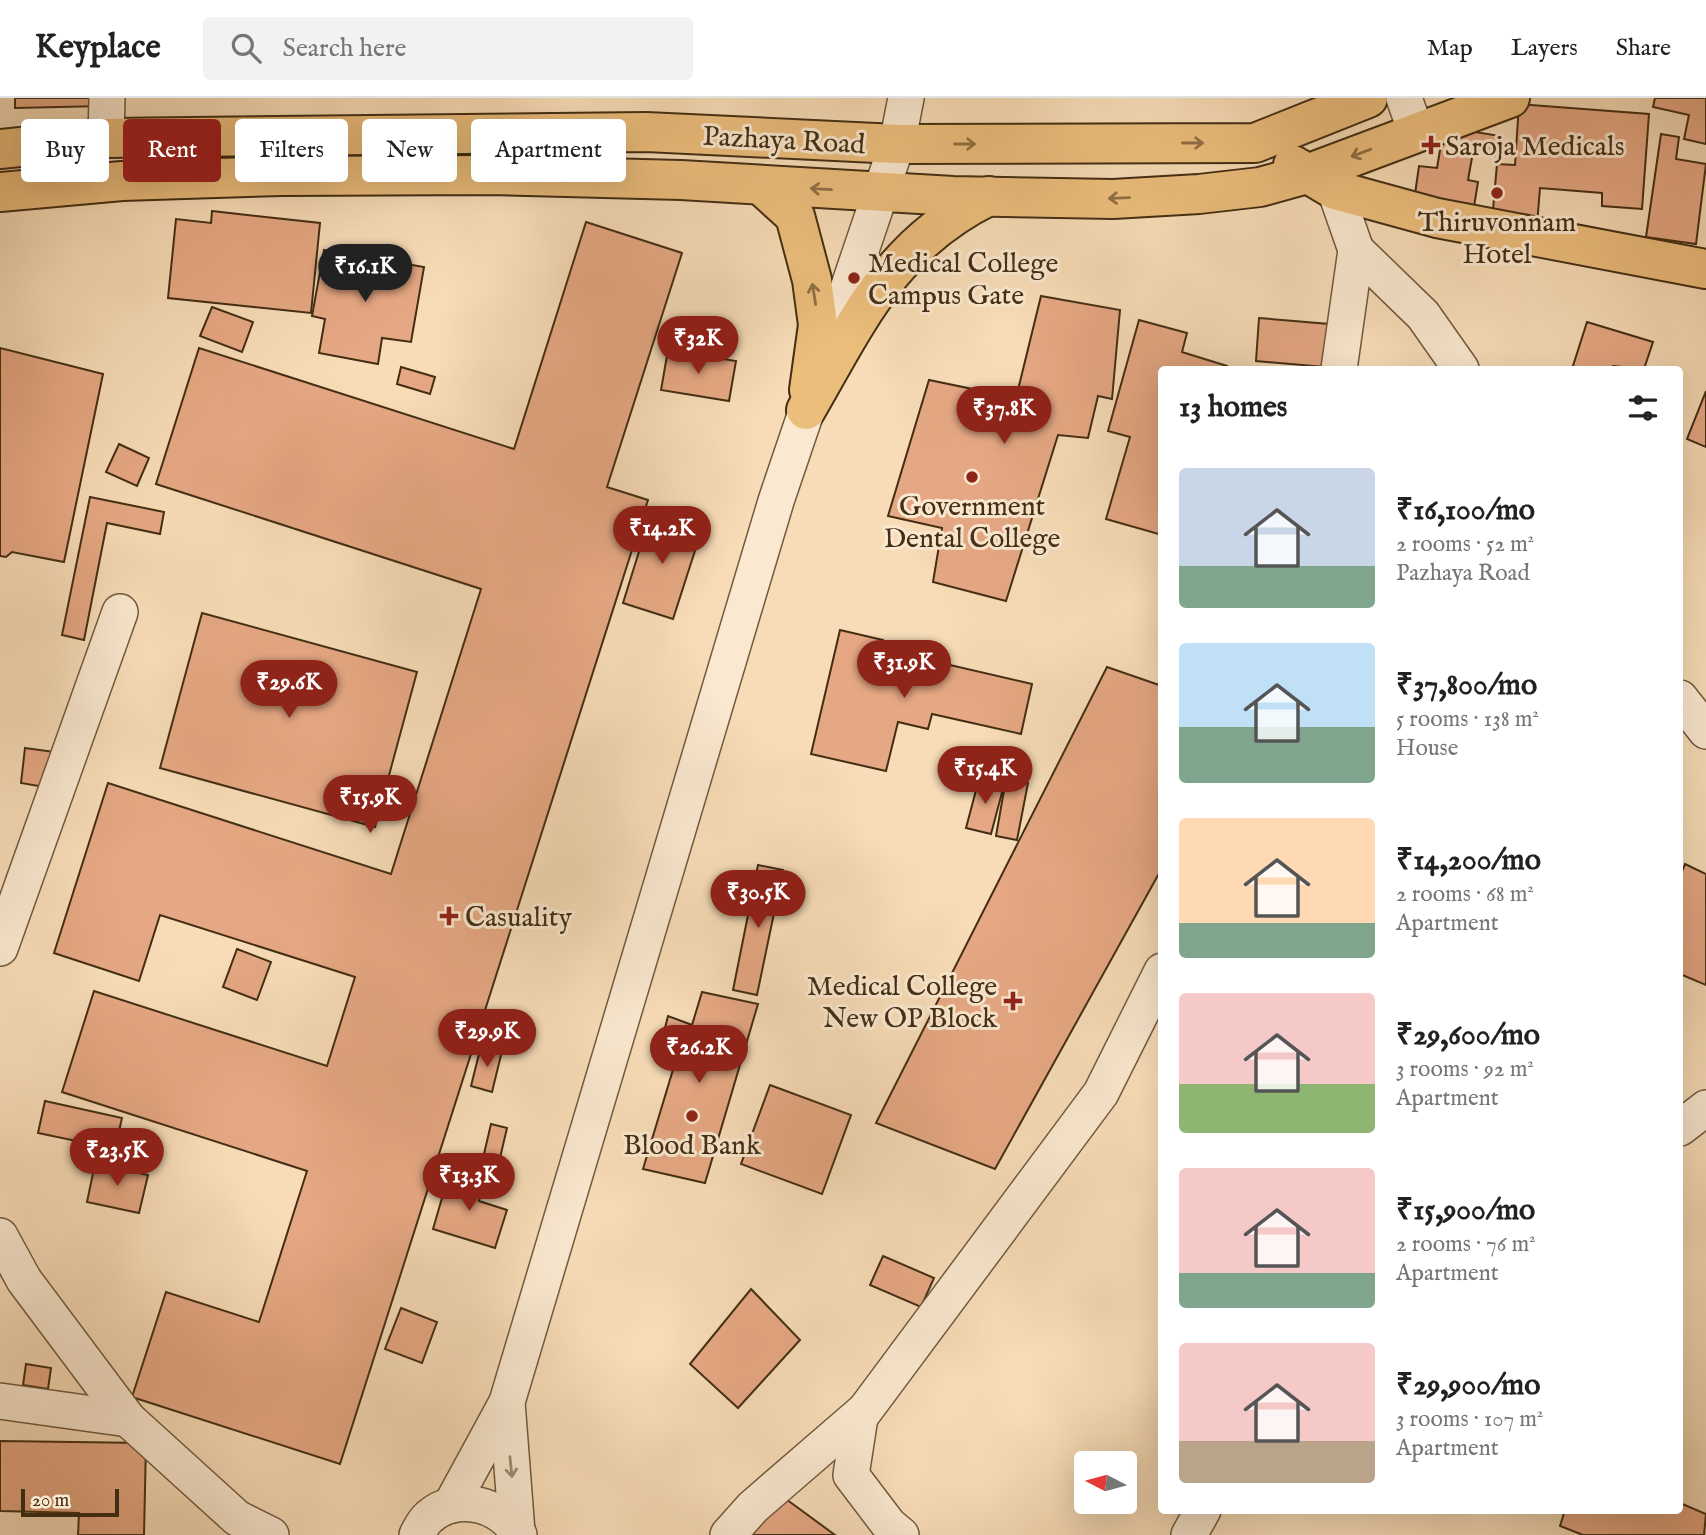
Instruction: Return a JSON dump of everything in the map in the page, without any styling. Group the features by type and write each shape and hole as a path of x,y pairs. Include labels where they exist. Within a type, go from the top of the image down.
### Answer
{"main road":[{"path":"1255,143 1368,98"},
{"path":"0,192 122,181 281,176 489,175 681,180 881,192 1113,199 1199,194 1321,182 1410,115 1510,98"},
{"name":"Pazhaya Road","path":"109,138 646,132 897,144 1255,143"},
{"path":"1255,143 1321,182 1437,218 1706,269"},
{"name":"Pazhaya Road","path":"0,149 21,147"},
{"path":"762,186 795,216 812,280 818,325 806,410"},
{"path":"806,410 865,307 906,253 955,212 989,195"}],"street":[{"path":"106,119 107,98"},
{"path":"424,1523 507,1402 772,514 897,144 906,98"},
{"path":"1321,182 1356,250 1423,315 1459,366"},
{"path":"1339,366 1356,250"},
{"path":"0,948 120,612"},
{"path":"1683,702 1706,731"},
{"path":"901,1535 889,1525 851,1475 860,1417 1101,1093 1158,979"},
{"path":"1683,1126 1706,1108"},
{"path":"0,1236 24,1280 128,1419 237,1518 271,1535"},
{"path":"0,1401 128,1419"},
{"path":"507,1402 518,1533"},
{"path":"727,1535 753,1507 864,1411"},
{"path":"424,1523 476,1504 500,1513 518,1533"},
{"path":"1189,1535 1201,1514"}],"building":[{"path":"15,98 102,98 103,106 15,108"},
{"path":"1655,98 1706,98 1706,144 1684,139 1689,115 1653,107"},
{"path":"1519,104 1649,114 1642,209 1602,206 1602,193 1540,188 1537,225 1492,221 1497,164 1515,165"},
{"path":"1444,127 1500,136 1497,156 1473,152 1468,180 1478,182 1472,219 1415,194 1419,166 1437,168"},
{"path":"1661,134 1679,137 1676,159 1706,164 1696,244 1646,237"},
{"path":"212,211 320,223 311,313 168,298 176,219 211,223"},
{"path":"586,222 682,253 607,487 648,500 340,1464 132,1397 166,1292 259,1322 307,1171 62,1092 94,991 327,1066 355,977 160,915 139,981 54,953 108,783 391,874 481,589 156,484 199,348 514,449"},
{"path":"324,250 424,267 411,342 382,338 378,364 319,353 325,319 312,316"},
{"name":"Government Dental College","path":"1041,296 1120,310 1112,399 1098,396 1088,438 1058,435 1006,601 933,582 942,528 888,516 929,380 1016,398"},
{"path":"212,307 253,322 242,352 200,336"},
{"path":"1259,318 1329,324 1325,366 1256,361"},
{"path":"1139,320 1187,333 1182,352 1227,366 1158,366 1158,534 1106,519 1130,437 1108,431"},
{"path":"1587,322 1653,342 1645,366 1573,366"},
{"path":"0,348 103,374 64,562 12,552 6,557 0,556"},
{"path":"668,350 736,361 729,401 661,390"},
{"path":"401,367 435,377 430,394 397,384"},
{"path":"1706,391 1706,447 1687,439"},
{"path":"119,444 149,458 137,486 106,472"},
{"path":"90,497 164,512 160,534 107,523 84,640 62,635"},
{"path":"651,513 702,529 673,619 623,603"},
{"path":"202,613 417,672 375,827 160,768"},
{"path":"840,630 883,640 881,649 1032,684 1021,734 932,714 928,729 898,722 886,771 811,754"},
{"name":"Medical College New OP Block","path":"1107,667 1158,685 1158,875 995,1169 876,1123"},
{"path":"25,748 69,754 36,813 39,786 21,783"},
{"path":"979,779 1004,785 991,834 966,828"},
{"path":"1006,779 1028,783 1017,840 996,836"},
{"path":"1685,864 1706,874 1706,985 1683,975"},
{"path":"758,865 783,870 757,995 733,990"},
{"path":"237,949 271,962 257,1000 223,987"},
{"name":"Blood Bank","path":"702,992 758,1004 705,1183 643,1169 675,1063 658,1056 668,1016 692,1025"},
{"path":"481,1046 502,1051 492,1092 471,1086"},
{"path":"770,1085 851,1115 822,1194 741,1164"},
{"path":"45,1101 122,1118 115,1149 38,1133"},
{"path":"491,1124 507,1128 496,1175 480,1171"},
{"path":"95,1164 148,1175 139,1213 87,1202"},
{"path":"449,1174 484,1184 479,1201 507,1210 495,1248 433,1229"},
{"path":"883,1256 934,1278 921,1307 870,1285"},
{"path":"751,1289 800,1340 738,1408 690,1364"},
{"path":"401,1308 437,1322 422,1363 385,1349"},
{"path":"26,1364 51,1368 48,1389 23,1385"},
{"path":"0,1441 146,1443 144,1535 78,1535 79,1513 0,1511"},
{"path":"775,1491 835,1535 743,1535"},
{"path":"1683,1504 1706,1514 1704,1535 1583,1535 1560,1526 1564,1514 1683,1514"}],"place":[{"name":"Saroja Medicals","path":"1431,145"},
{"name":"Thiruvonnam Hotel","path":"1497,193"},
{"name":"Medical College Campus Gate","path":"854,278"},
{"name":"Government Dental College","path":"972,477"},
{"name":"Casuality","path":"449,916"},
{"name":"Medical College New OP Block","path":"1013,1001"},
{"name":"Blood Bank","path":"692,1116"}]}
